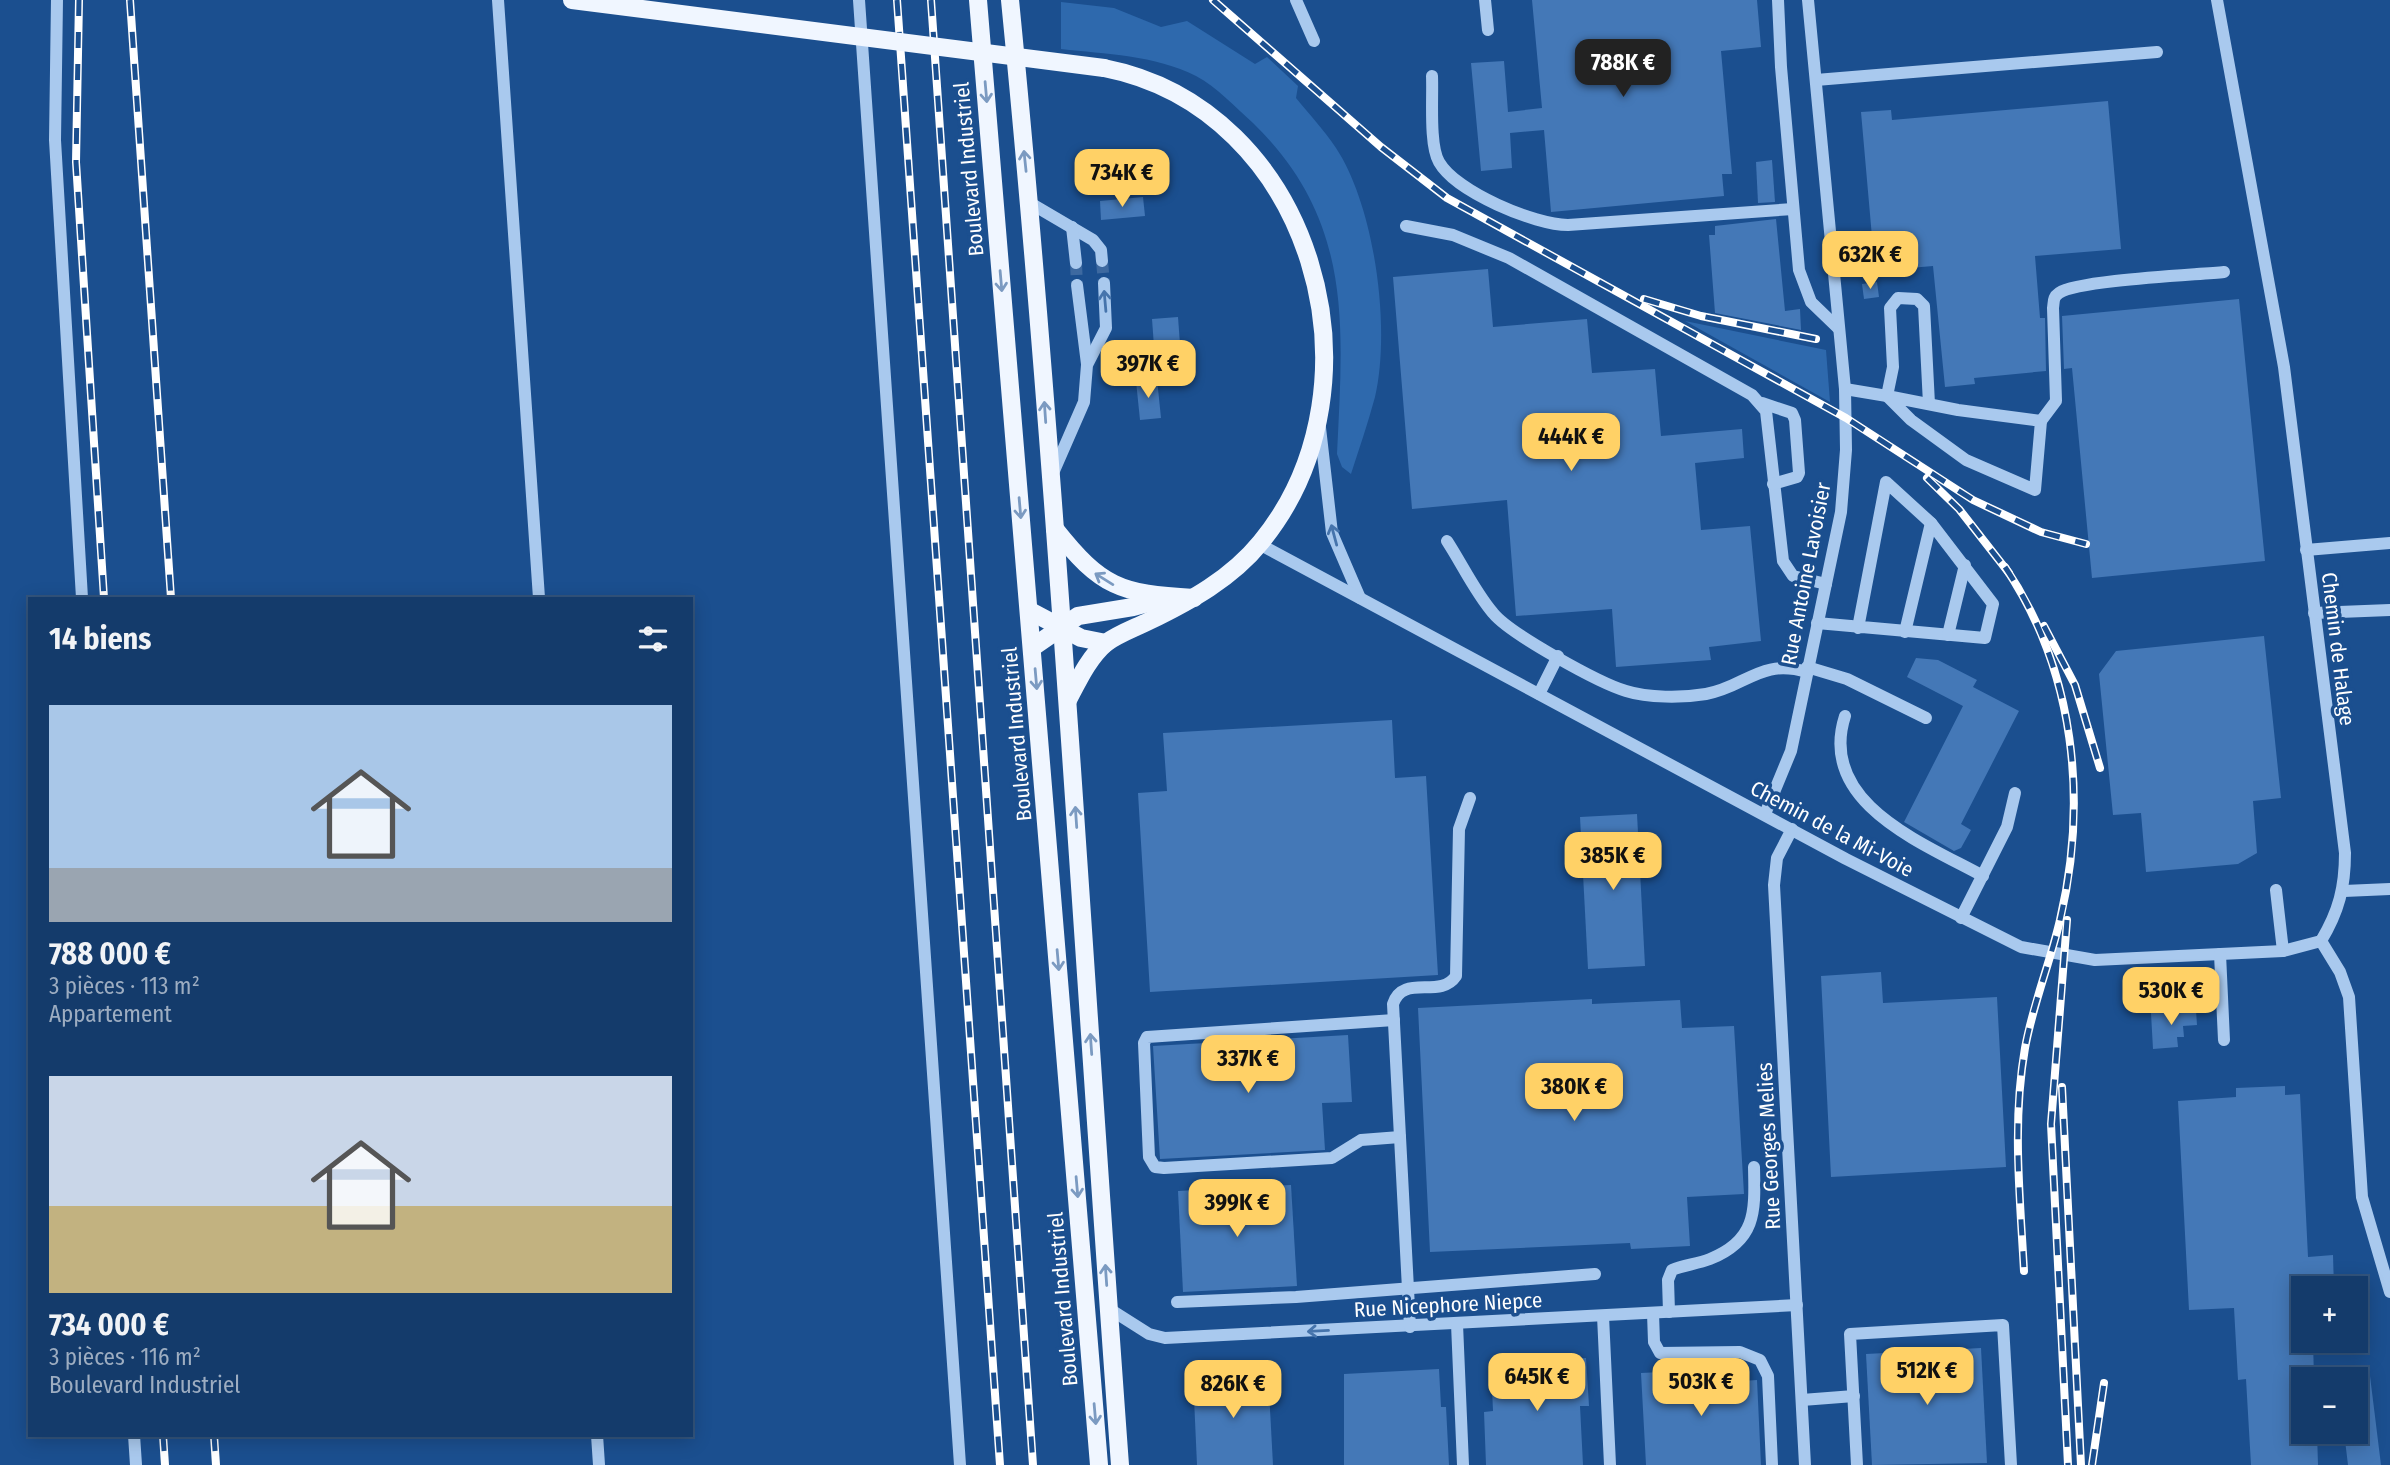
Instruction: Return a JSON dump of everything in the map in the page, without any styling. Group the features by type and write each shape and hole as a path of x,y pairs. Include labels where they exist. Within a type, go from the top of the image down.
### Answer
{"main road":[{"path":"572,0 1104,68 1150,80 1201,110 1250,152 1286,202 1306,246 1323,327 1319,418 1298,488 1259,544 1236,567 1194,598 1106,643 1087,667 1068,700"},
{"name":"Boulevard Industriel","path":"978,0 1099,1465"},
{"name":"Boulevard Industriel","path":"1010,0 1030,203 1068,700 1120,1465"},
{"path":"1055,529 1083,564 1099,577 1132,590 1169,597 1194,598"},
{"path":"1033,647 1083,614 1133,607 1169,597"},
{"path":"1030,611 1081,638 1106,643"}],"street":[{"path":"57,0 55,140 82,597"},
{"path":"498,0 540,597"},
{"path":"859,0 960,1465"},
{"path":"1296,0 1314,41"},
{"path":"1485,0 1488,30"},
{"path":"1778,0 1799,270 1811,302 1839,329"},
{"name":"Rue Antoine Lavoisier","path":"1765,814 1791,751 1841,512 1846,450 1845,389 1808,0"},
{"name":"Chemin de Halage","path":"2217,0 2284,367 2345,853 2344,891 2334,919 2321,941"},
{"path":"1816,80 2157,52"},
{"path":"1432,76 1439,162 1460,181 1522,217 1568,225 1793,209"},
{"path":"1030,203 1098,244 1102,261"},
{"path":"1406,226 1453,236 1508,258 1762,403 1786,409 1795,420 1799,473 1797,477 1773,484"},
{"path":"1072,227 1076,263"},
{"path":"1887,396 1911,420 1966,460 2005,480 2035,490 2041,421 2056,401 2053,308 2055,297 2061,292 2087,285 2224,272"},
{"path":"1087,365 1107,328 1104,283"},
{"path":"1050,480 1084,401 1087,365 1077,285"},
{"path":"1887,396 1894,367 1890,308 1898,298 1917,299 1924,306 1929,404"},
{"path":"1845,389 2041,421"},
{"path":"1762,403 1783,561 1793,576 1826,584"},
{"path":"1319,418 1332,533 1360,598"},
{"path":"1817,623 1858,628 1984,638 1993,604 1931,523 1886,482 1858,628"},
{"path":"1905,632 1931,523"},
{"path":"1447,541 1493,614 1510,629 1623,691 1650,695 1706,694 1771,668 1807,669 1859,684 1926,718"},
{"path":"2306,550 2390,542"},
{"name":"Chemin de la Mi-Voie","path":"1259,544 1792,829 2021,947 2078,959 2283,951 2321,941"},
{"path":"1948,635 1965,565"},
{"path":"2314,613 2390,610"},
{"path":"1539,694 1558,656"},
{"path":"1845,716 1839,753 1845,771 1866,802 1891,826 1983,876"},
{"path":"1961,918 2007,827 2015,793"},
{"path":"1410,1326 1393,1004 1401,990 1443,986 1456,976 1459,829 1470,798"},
{"name":"Rue Georges Melies","path":"1792,829 1777,858 1774,885 1805,1465"},
{"path":"2344,891 2390,889"},
{"path":"2276,890 2283,951"},
{"path":"2321,941 2340,972 2349,997 2362,1197 2390,1292"},
{"path":"2220,954 2224,1040"},
{"path":"1394,1020 1147,1037 1144,1043 1149,1157 1155,1167 1164,1168 1332,1158 1361,1140 1401,1137"},
{"path":"1669,1312 1668,1280 1672,1270 1713,1258 1744,1236 1751,1226 1754,1212 1754,1167"},
{"path":"1177,1302 1408,1289 1595,1274"},
{"name":"Rue Nicephore Niepce","path":"1108,1308 1149,1334 1165,1338 1797,1305"},
{"path":"1653,1313 1654,1342 1660,1353 1740,1352 1760,1360 1768,1376 1772,1465"},
{"path":"1603,1316 1610,1465"},
{"path":"1457,1324 1463,1465"},
{"path":"1857,1465 1850,1334 2003,1325 2011,1465"},
{"path":"1802,1400 1854,1396"},
{"path":"134,1437 136,1465"},
{"path":"597,1437 599,1465"}],"shaded area":[{"path":"1061,2 1114,8 1161,27 1187,21 1255,64 1267,57 1298,86 1296,98 1331,141 1350,173 1370,235 1376,269 1380,304 1380,369 1375,397 1351,474 1342,467 1337,454 1341,362 1335,277 1326,237 1310,198 1286,160 1253,123 1219,91 1196,76 1147,60 1061,49"},
{"path":"1685,321 1826,350 1830,402"}],"building":[{"path":"1532,0 1757,0 1761,47 1721,51 1732,174 1722,174 1724,196 1551,212 1544,130 1510,133 1512,168 1481,171 1471,63 1504,61 1508,112 1542,108"},
{"path":"2108,101 2121,249 2035,256 2040,318 2045,318 2046,371 1974,378 1975,384 1945,387 1933,266 1875,271 1861,112 1891,110 1892,120"},
{"path":"1772,160 1775,202 1758,203 1756,162"},
{"path":"1143,197 1145,216 1101,220 1100,201"},
{"path":"1776,219 1785,311 1800,309 1801,330 1715,313 1709,235 1715,235 1715,226"},
{"path":"1488,269 1493,327 1587,319 1592,373 1655,369 1661,436 1742,429 1744,458 1695,463 1701,530 1750,526 1761,641 1709,647 1711,660 1616,667 1612,609 1516,616 1507,500 1412,509 1393,277"},
{"path":"1877,282 1879,297 1864,299 1862,284"},
{"path":"2239,299 2265,561 2092,578 2072,368 2064,369 2062,316"},
{"path":"1178,317 1181,358 1155,360 1152,319"},
{"path":"1157,379 1161,418 1140,420 1136,381"},
{"path":"2264,636 2281,798 2253,801 2257,853 2238,864 2146,872 2141,813 2113,815 2099,674 2116,651"},
{"path":"1916,658 1938,660 1977,680 1973,687 2019,711 1961,824 1971,830 1961,848 1954,851 1904,822 1963,706 1907,677"},
{"path":"1392,720 1395,778 1426,776 1438,975 1150,992 1138,793 1167,791 1163,733"},
{"path":"1637,814 1645,966 1588,969 1580,817"},
{"path":"1881,972 1883,1003 1997,997 2006,1167 1831,1177 1821,976"},
{"path":"1592,999 1592,1004 1680,1000 1682,1028 1734,1026 1744,1194 1687,1197 1690,1246 1631,1249 1630,1243 1430,1252 1418,1008"},
{"path":"2196,1010 2197,1025 2183,1026 2184,1037 2177,1037 2178,1047 2153,1049 2151,1013"},
{"path":"1348,1035 1352,1102 1322,1103 1325,1150 1160,1159 1153,1046"},
{"path":"2285,1086 2285,1095 2300,1094 2308,1257 2333,1255 2334,1276 2291,1276 2291,1353 2313,1353 2314,1367 2291,1367 2291,1444 2317,1444 2318,1465 2251,1465 2246,1379 2238,1380 2234,1308 2189,1310 2178,1101 2236,1097 2236,1088"},
{"path":"1291,1185 1297,1286 1183,1292 1178,1191"},
{"path":"1981,1348 1987,1463 1872,1465 1866,1354"},
{"path":"1586,1358 1589,1406 1580,1406 1583,1465 1486,1465 1484,1412 1493,1411 1491,1365"},
{"path":"1741,1368 1742,1381 1757,1380 1761,1465 1646,1465 1641,1373"},
{"path":"1439,1369 1441,1407 1446,1407 1449,1465 1344,1465 1344,1374"},
{"path":"1268,1372 1273,1465 1197,1465 1193,1376"},
{"path":"2368,1376 2381,1465 2348,1465 2345,1444 2368,1444"}],"tunnel":[{"path":"1102,261 1104,283"},
{"path":"1076,263 1077,285"}],"railway":[{"path":"79,0 76,162 104,597"},
{"path":"130,0 171,597"},
{"path":"897,0 1000,1465"},
{"path":"931,0 1033,1465"},
{"path":"1213,0 1381,147 1447,198 1846,418 1973,500 2041,532 2086,544"},
{"path":"1644,299 1701,316 1816,339"},
{"path":"1927,478 1959,509 2009,573"},
{"path":"2005,567 2029,607 2047,649 2061,693 2073,783 2069,875 2056,936 2028,1032 2021,1076 2018,1160 2024,1271"},
{"path":"2044,626 2075,685 2100,768"},
{"path":"2067,920 2051,1124 2068,1465"},
{"path":"2062,1087 2081,1465"},
{"path":"2092,1465 2104,1383"},
{"path":"163,1437 165,1465"},
{"path":"214,1437 216,1465"}]}
